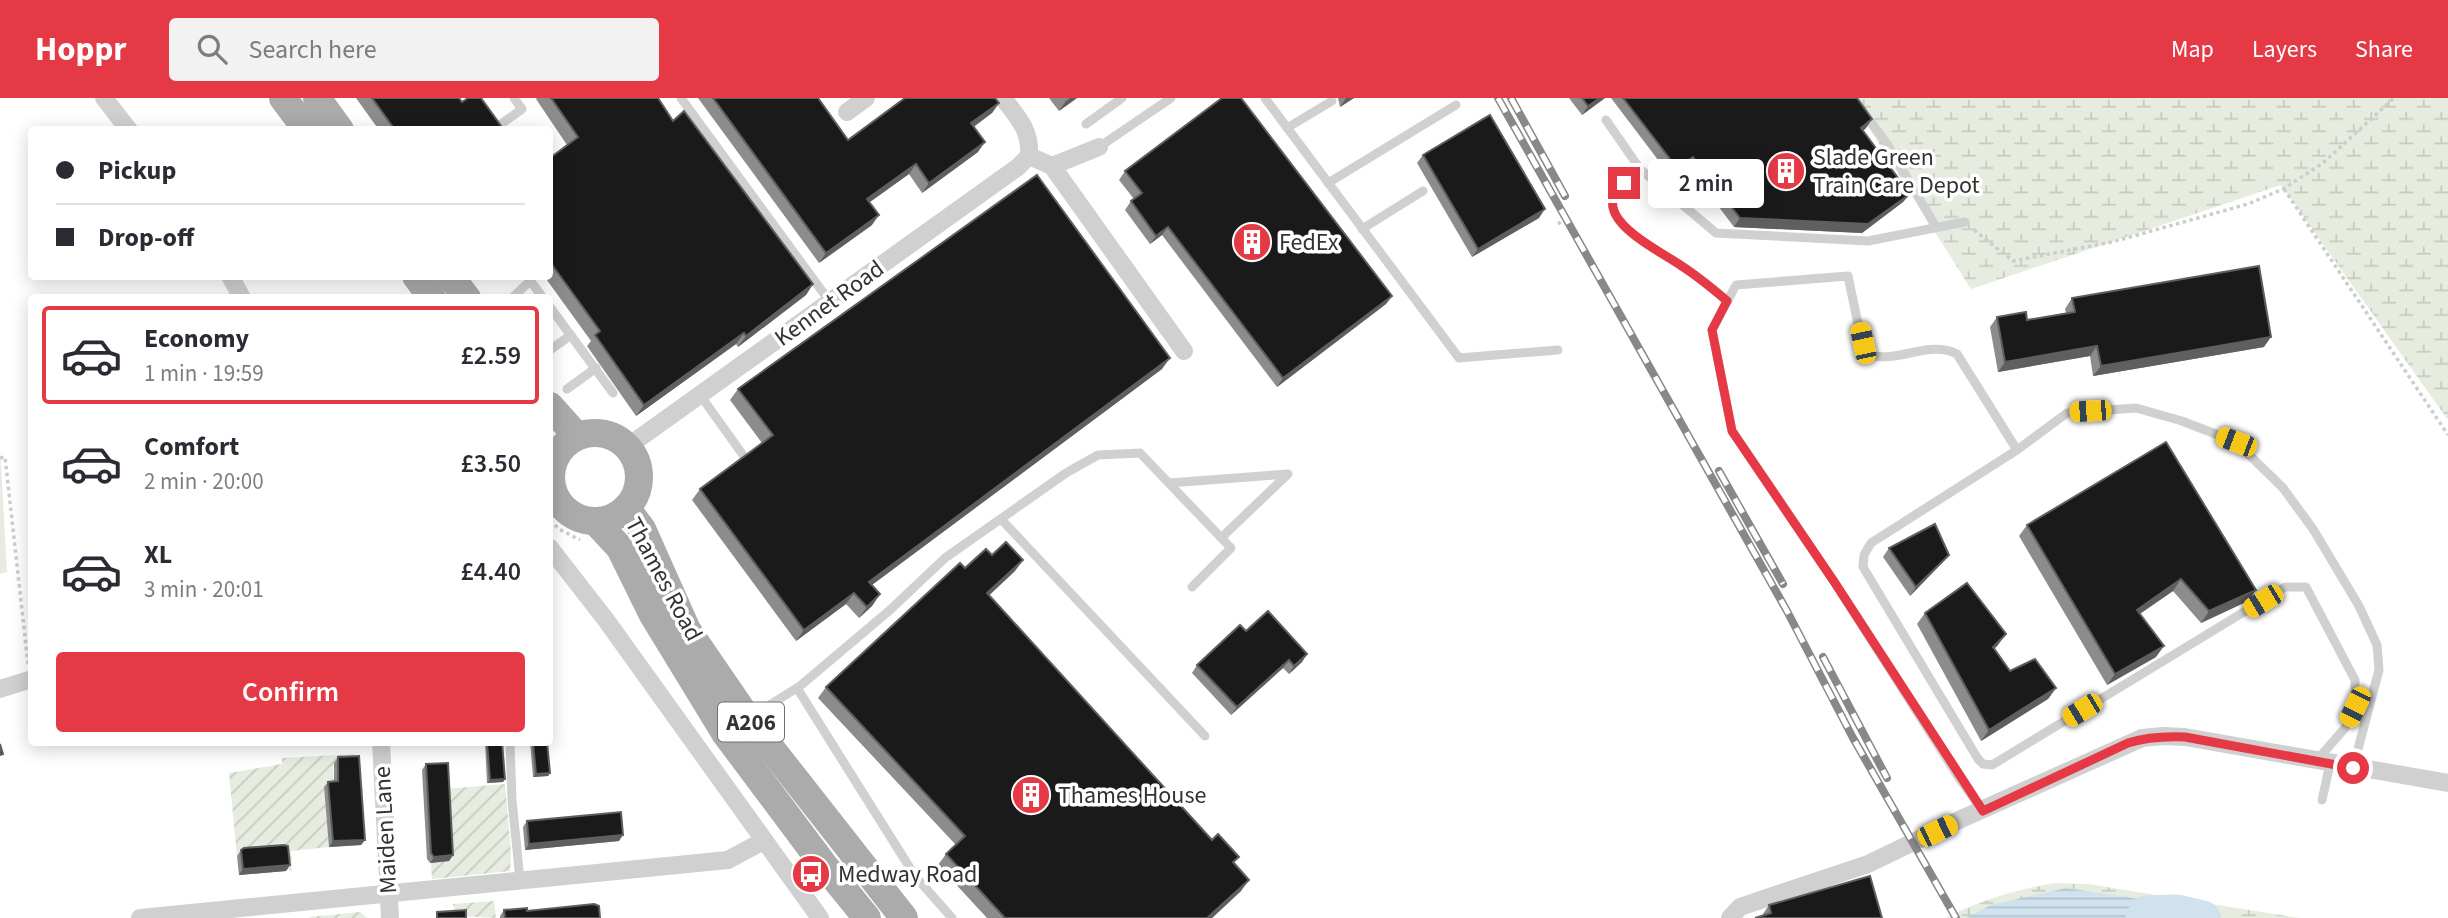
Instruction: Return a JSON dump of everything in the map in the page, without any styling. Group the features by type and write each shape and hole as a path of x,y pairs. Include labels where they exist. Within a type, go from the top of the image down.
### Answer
{"main road":[{"path":"283,98 304,126"},
{"path":"317,98 337,126"},
{"path":"453,280 464,294"},
{"path":"558,398 577,436 592,432 609,435 622,441 627,447"},
{"name":"Thames Road","path":"553,457 577,436"},
{"name":"Thames Road","path":"553,485 558,502 569,513 595,521 614,517 626,508 637,491 639,471 635,456 627,447"},
{"name":"Thames Road","path":"626,508 642,530 687,630 748,719 904,918"},
{"name":"Thames Road","path":"595,521 620,548 653,615 725,733 867,918"}],"street":[{"path":"104,98 126,126"},
{"path":"1003,98 1025,127 1030,142 1029,156 1052,166 1184,351"},
{"path":"1052,166 1099,147"},
{"name":"Kennet Road","path":"627,447 1018,167 1029,156"},
{"path":"553,552 606,620 820,918"},
{"path":"0,689 28,681"},
{"path":"1730,918 1740,906 1868,864 2142,738 2185,737 2448,783"},
{"name":"Maiden Lane","path":"381,746 390,918"},
{"path":"147,918 728,860 763,841"}],"lane":[{"path":"498,126 522,109 514,98"},
{"path":"681,98 830,302"},
{"path":"1086,124 1122,98"},
{"path":"1099,147 1171,98"},
{"path":"1265,98 1458,358 1558,349"},
{"path":"1853,98 1887,144 1936,227"},
{"path":"1287,128 1332,101"},
{"path":"1328,183 1456,105"},
{"path":"1606,120 1640,169 1716,233 1868,241 1965,222"},
{"path":"1640,169 1624,183 1613,199 1612,209 1642,242 1681,265 1727,301"},
{"path":"1362,229 1423,191"},
{"path":"1983,811 1835,583 1732,431 1712,330 1736,285 1848,276 1867,354 1878,358 1946,348 1957,354 2017,450"},
{"path":"516,294 528,280"},
{"path":"553,311 613,393"},
{"path":"553,348 571,335"},
{"path":"558,398 596,368"},
{"path":"700,395 743,455"},
{"path":"2322,800 2323,762 2355,707 2355,680 2306,587 2285,587 1992,765 1983,764 1978,759 1863,567 1864,555 1871,543 2017,450 2067,413 2136,408 2182,421 2236,442 2283,488 2313,528 2359,606 2377,645 2379,670 2353,768"},
{"path":"748,719 797,688 890,610 945,558 1066,473 1098,455 1140,453 1230,548 1192,587"},
{"path":"1168,483 1288,474 1221,538"},
{"path":"1000,519 1205,736"},
{"path":"797,688 915,876 952,918"},
{"path":"510,746 512,800 520,880"}],"path":[{"path":"1965,222 2013,261 2112,242 2248,204 2283,189 2323,163 2394,98"},
{"path":"2283,189 2448,435"},
{"path":"2,458 28,657"}],"green space":[{"path":"1850,98 2448,98 2448,420 2281,185 1971,289"},
{"path":"0,448 7,572 0,574"},
{"path":"354,754 355,762 333,767 334,787 324,788 325,805 335,805 329,847 291,851 292,871 237,856 229,773 282,764 282,758"},
{"path":"505,784 510,871 432,879 431,863 449,861 445,789"},
{"path":"2054,883 2088,884 2299,918 2222,918 2108,898 1973,918 1946,918 1999,896"},
{"path":"494,901 496,918 456,916 453,904"},
{"path":"360,912 367,918 309,918 309,917"}],"water":[{"path":"2066,888 2171,904 2170,918 1966,918 1991,905"}],"building":[{"path":"372,98 459,98 462,102 468,98 481,98 501,126 392,126"},
{"path":"551,98 658,98 673,121 684,111 813,284 746,336 744,333 644,405 595,335 600,331 553,266 553,156 578,137"},
{"path":"713,98 818,98 848,140 905,98 995,98 999,103 971,123 985,142 929,183 916,164 867,199 879,215 826,253"},
{"name":"FedEx","path":"1222,98 1241,98 1392,296 1283,378 1168,227 1156,236 1131,201 1142,193 1125,171"},
{"path":"1582,98 1600,98 1588,106"},
{"name":"Slade Green Train Care Depot","path":"1623,98 1857,98 1872,119 1861,128 1910,194 1868,224 1740,218 1693,157 1677,168"},
{"path":"1490,115 1545,209 1478,249 1423,155"},
{"path":"1037,175 1170,358 869,582 880,594 867,607 854,593 804,630 700,489 773,435 738,389"},
{"path":"2259,266 2271,337 2101,366 2097,346 2005,362 1997,317 2026,312 2027,320 2075,312 2072,298"},
{"path":"2166,442 2256,590 2209,611 2181,579 2137,610 2164,646 2115,674 2027,525"},
{"path":"1935,524 1949,555 1916,587 1889,548"},
{"name":"Thames House","path":"1006,542 1023,560 987,593 1212,840 1218,834 1239,857 1233,862 1249,880 1207,918 1005,918 946,854 965,836 826,687 960,563 965,568 986,549 992,555"},
{"path":"1967,583 2006,634 1993,647 2010,671 2035,659 2056,688 1989,730 1925,613"},
{"path":"1268,611 1307,654 1294,666 1289,660 1237,707 1197,665 1240,625 1246,631"},
{"path":"487,746 502,746 505,779 490,780"},
{"path":"533,746 547,746 550,773 536,774"},
{"path":"359,756 365,840 333,841 328,782 338,781 338,757"},
{"path":"448,763 453,855 434,857 431,853 426,764"},
{"path":"621,812 623,835 529,844 527,821"},
{"path":"288,846 290,865 243,869 241,850 244,848"},
{"path":"1870,876 1882,918 1755,918 1771,913 1769,905"},
{"path":"594,904 599,906 600,918 505,918 504,910 527,908 527,911"},
{"path":"466,910 466,918 437,918 437,912"}],"waterway":[{"path":"2143,918 2146,913 2177,912 2203,918"}],"railway":[{"path":"1498,98 1787,611 1853,738 1956,918"},
{"path":"1511,98 1565,196"},
{"path":"1719,471 1783,584"},
{"path":"1823,657 1887,778"}],"place":[{"name":"Slade Green Train Care Depot","path":"1786,171"},
{"name":"FedEx","path":"1252,242"},
{"name":"Thames House","path":"1031,795"},
{"name":"Medway Road","path":"811,874"}],"route":[{"path":"1624,183 1613,199 1612,209 1622,223 1642,242 1681,265 1727,301 1712,330 1732,431 1835,583 1959,778 1983,811 2142,738 2185,737 2353,768"}]}
